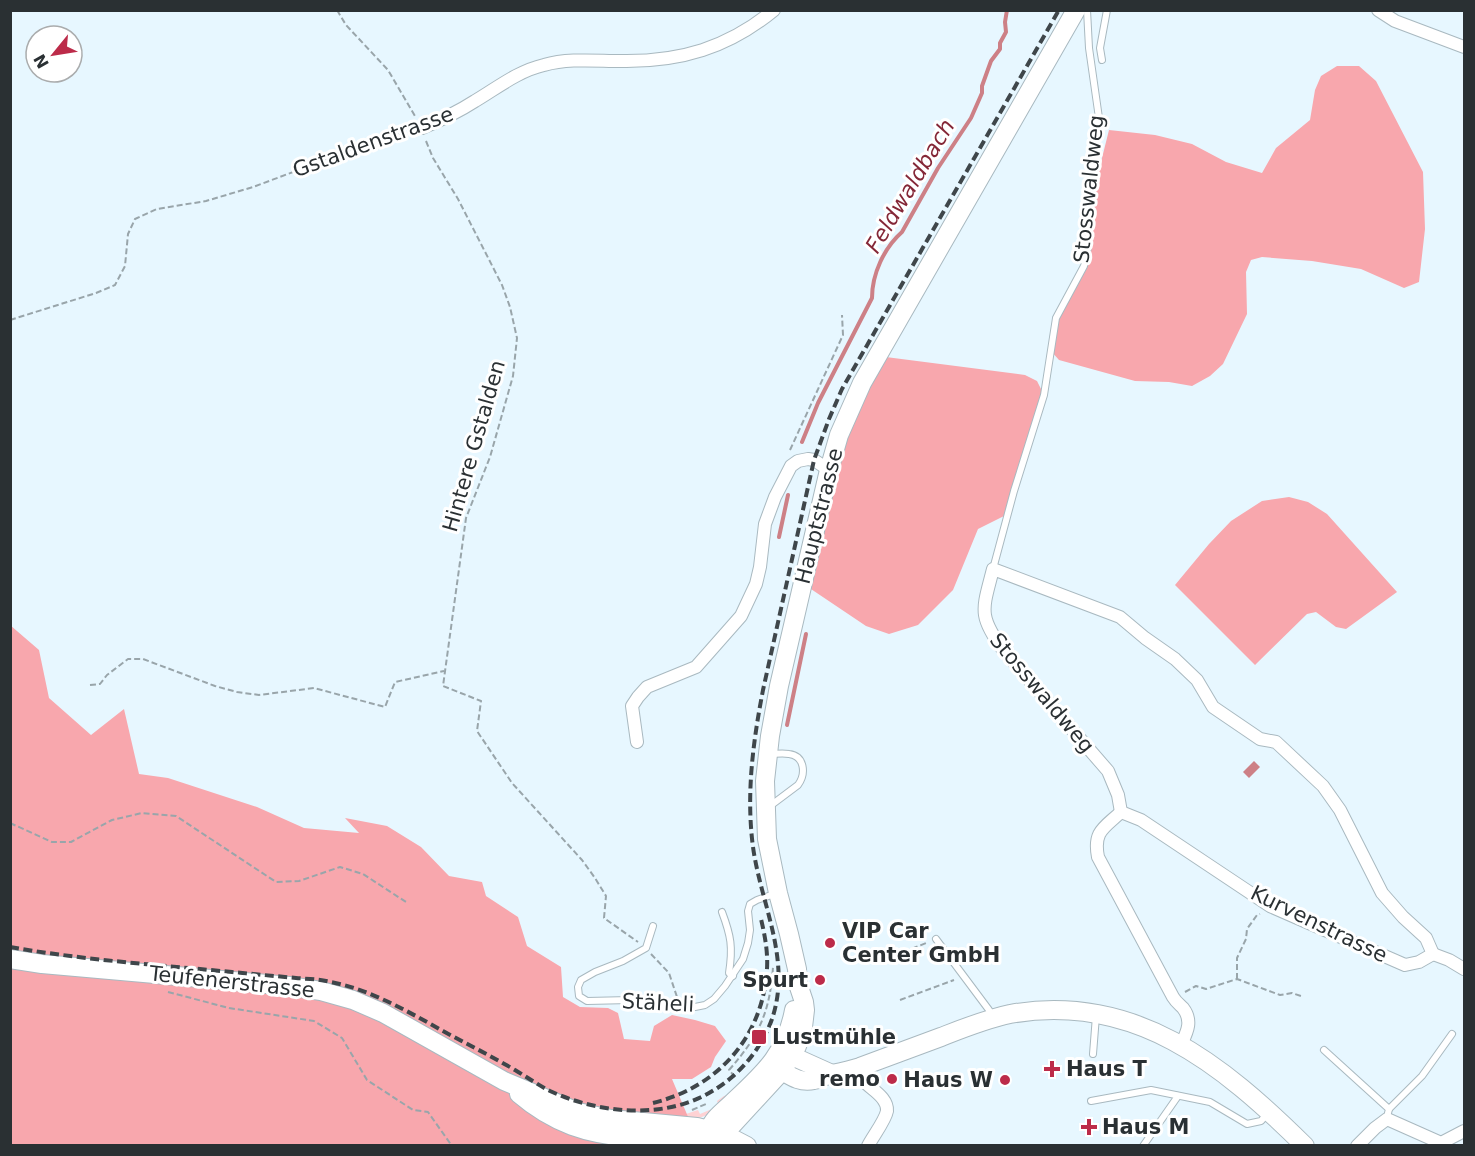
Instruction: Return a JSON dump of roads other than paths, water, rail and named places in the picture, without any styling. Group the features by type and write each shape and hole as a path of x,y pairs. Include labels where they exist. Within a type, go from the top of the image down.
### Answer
{"street":[{"name":"Gstaldenstrasse","path":"422,128 450,117 504,82 534,67 572,61 659,60 697,53 727,41 774,10"},
{"name":"Hauptstrasse","path":"784,1061 800,1037 805,1010 767,839 765,781 779,686 829,470 839,435 862,382 1076,10"},
{"path":"1378,10 1395,21 1464,47"},
{"path":"637,742 632,706 638,697 647,687 696,667 741,616 756,584 765,524 783,479 791,466 798,461 808,459 814,460 829,470"},
{"name":"Kurvenstrasse","path":"993,568 1120,617 1144,638 1175,659 1197,680 1213,707 1260,740 1276,742 1323,786 1340,810 1382,893 1426,938 1433,954 1419,962 1405,965 1270,906 1141,820 1122,812"},
{"name":"Stosswaldweg","path":"993,568 983,606 985,621 993,637 1108,771 1122,812"},
{"path":"1122,812 1098,833 1096,845 1098,857 1173,998 1189,1018 1189,1029 1181,1045"},
{"path":"1433,954 1464,969"},
{"name":"Teufenerstrasse","path":"10,959 321,991 353,1000 383,1013 504,1081 532,1106 560,1122 612,1135 689,1142 713,1140 747,1146"},
{"path":"713,1140 784,1061 792,1077 806,1081 814,1080 860,1067 993,1018 1046,1010 1084,1012 1121,1019 1144,1026 1181,1045 1224,1073 1305,1146"},
{"path":"860,1067 865,1082 878,1093 887,1110 868,1146"},
{"path":"1358,1146 1388,1114 1443,1144 1464,1131"}],"lane":[{"name":"Stosswaldweg","path":"993,568 1044,395 1056,318 1084,266 1088,247 1090,179 1099,118 1089,48 1087,10"},
{"path":"1102,60 1100,48 1107,10"},
{"path":"765,810 795,788 804,772 802,764 793,755 768,754"},
{"name":"Stäheli","path":"653,926 646,948 581,980 578,987 579,996 587,1001 630,1000 679,1007 705,1005 714,999 733,976 743,959 750,930 748,907 753,902 778,892"},
{"path":"722,912 730,935 732,958 729,973 733,976"},
{"path":"936,939 990,1010 993,1018"},
{"path":"1093,1054 1096,1014"},
{"path":"1324,1050 1388,1114 1422,1077 1452,1034"},
{"path":"1091,1101 1151,1090 1210,1102 1247,1124 1261,1121 1269,1112"},
{"path":"1143,1146 1178,1096"}],"waterway":[{"name":"Feldwaldbach","path":"802,442 818,403 872,298 874,280 880,262 902,232 938,168 971,118 982,93 982,86 991,61 1000,49 1000,43 1006,32 1007,10"},
{"name":"Feldwaldbach","path":"779,537 788,495"},
{"name":"Feldwaldbach","path":"787,725 806,634"}],"railway":[{"path":"10,947 121,962 327,981 346,986 402,1009 550,1091 569,1099 609,1108 650,1110 690,1102 709,1093 739,1071 762,1041 772,1019 777,997 779,975 777,954 753,847 750,788 756,729 763,690 814,460 842,389 1059,10"},
{"path":"653,1103 698,1085 717,1072 733,1056 746,1037 757,1016 764,994 767,956 761,919"}],"place":[{"name":"VIP Car Center GmbH","path":"830,943"},
{"name":"Spurt","path":"820,980"},
{"name":"Lustmühle","path":"759,1037"},
{"name":"Haus T","path":"1052,1069"},
{"name":"remo","path":"892,1079"},
{"name":"Haus W","path":"1005,1080"},
{"name":"Haus M","path":"1089,1127"}]}
